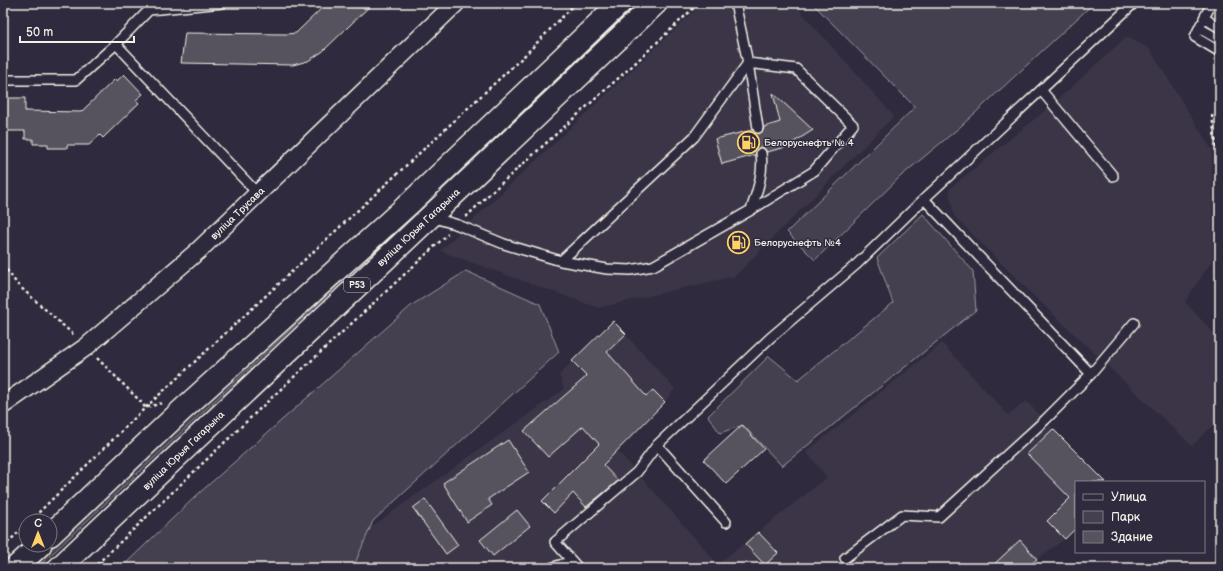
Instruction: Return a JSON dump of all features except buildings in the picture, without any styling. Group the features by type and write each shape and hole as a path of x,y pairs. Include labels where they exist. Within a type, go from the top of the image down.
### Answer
{"main road":[{"name":"Р53","path":"58,527 181,411 411,202 620,3"},
{"name":"вуліца Юрыя Гагарына","path":"59,568 656,3"},
{"path":"15,568 31,553"}],"street":[{"name":"вуліца Трусава","path":"3,405 86,347 200,250 456,3"}],"lane":[{"path":"3,80 76,80 116,44 149,7 223,3"},
{"path":"735,3 748,63 758,128"},
{"path":"575,565 555,542 637,472 658,445 770,338 857,264 924,199 1134,3"},
{"path":"1212,3 1195,37 1220,52"},
{"path":"1204,18 1220,28"},
{"path":"1199,28 1220,40"},
{"path":"116,44 258,194"},
{"path":"430,216 458,225 504,244 561,261 606,269 630,270 653,266 814,171 852,124 796,69 748,63"},
{"path":"561,261 694,137 748,63"},
{"path":"1041,90 1113,176"},
{"path":"750,210 759,187 763,164 761,154"},
{"path":"924,199 1091,374"},
{"path":"845,558 902,515 939,517 1045,420 1091,374 1134,323"},
{"path":"658,445 726,522"},
{"path":"551,568 575,565"}],"path":[{"path":"38,513 145,408 524,56 576,3"},
{"path":"93,568 268,401 458,225 485,198 634,65 699,3"},
{"path":"1212,115 1220,176"},
{"path":"3,547 18,532"},
{"path":"101,561 104,568"}],"shaded area":[{"path":"703,3 793,3 894,116 735,276 598,308 440,251"},
{"path":"1126,37 1149,48 1212,150 1213,259 1185,302 1220,340 1220,418 1192,446 1035,297 954,216 949,189 1053,104"},
{"path":"613,321 675,389 665,402 617,450 718,564 827,477 806,452 942,343 1008,415 1026,401 1105,481 1075,481 1075,529 1065,539 1027,568 314,568 564,389 559,375","holes":["527,522 530,528 529,527 497,553"]}],"green space":[{"path":"633,3 638,3 58,548 58,543"},
{"path":"812,3 1094,3 960,127 901,176 815,260 787,232 915,107"},
{"path":"923,214 973,271 976,310 782,466 743,425 720,433 708,416 769,356 798,380 893,303 877,258"},
{"path":"466,271 540,304 559,352 373,521 353,568 121,568 197,495 412,305"},
{"path":"47,553 53,553 37,568 31,568"}],"place":[{"name":"Белоруснефть № 4","path":"748,142"},
{"name":"Белоруснефть №4","path":"738,242"}]}
